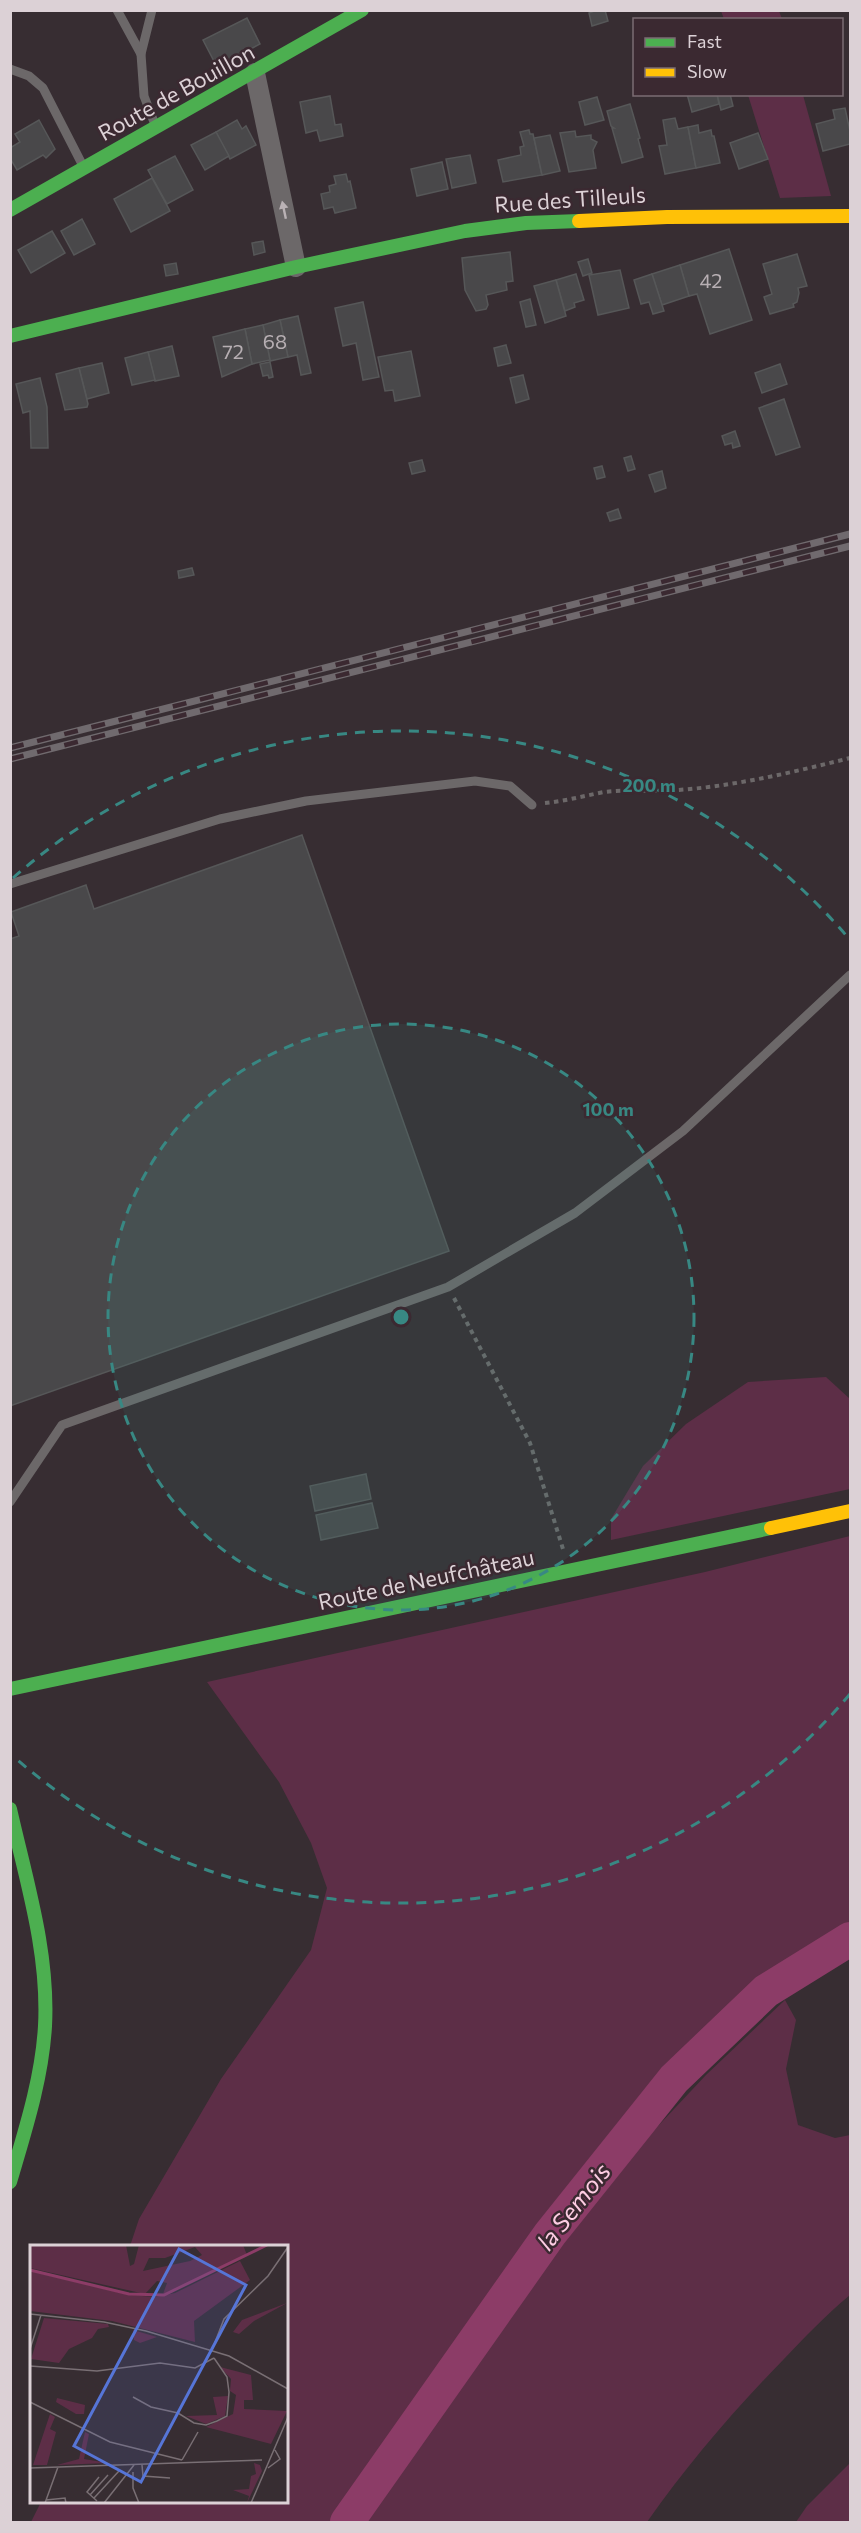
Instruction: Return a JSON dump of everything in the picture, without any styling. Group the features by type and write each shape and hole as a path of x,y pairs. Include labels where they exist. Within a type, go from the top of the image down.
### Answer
{"main road":[{"name":"Route de Bouillon","path":"10,210 255,73 362,10"},
{"name":"Rue des Tilleuls","path":"10,336 406,242 526,223 667,217 850,216"},
{"name":"Route de Neufchâteau","path":"10,1689 850,1511"},
{"path":"10,1809 39,1944 45,1985 45,2024 39,2075 10,2182"}],"street":[{"path":"255,73 296,267"}],"lane":[{"path":"117,10 141,54"},
{"path":"152,10 141,54 144,96 156,127"},
{"path":"10,69 29,76 43,88 85,168"},
{"path":"10,884 220,819 306,801 475,781 510,786 532,805"},
{"path":"10,1503 62,1425 448,1287 575,1213 683,1131 850,975"}],"path":[{"path":"532,805 576,800 605,792 678,790 732,783 801,771 850,758"},
{"path":"448,1287 530,1443 569,1570"}],"shaded area":[{"path":"721,11 779,11 782,18 724,18"},
{"path":"748,96 803,96 831,196 780,198"},
{"path":"826,1377 850,1399 850,1489 611,1540 611,1519 643,1466 686,1424 748,1382"},
{"path":"850,1536 850,1925 756,1981 664,2067 541,2226 363,2472 330,2522 31,2522 40,2503 288,2503 288,2245 130,2245 139,2219 221,2079 311,1950 327,1888 311,1843 279,1782 207,1682 705,1572"},
{"path":"785,2000 796,2020 786,2069 798,2125 835,2138 850,2135 850,2295 808,2334 729,2418 695,2458 647,2522 362,2522 554,2243 706,2075"},
{"path":"850,2463 850,2522 796,2522 807,2506"}],"building":[{"path":"605,10 608,21 592,26 589,13"},
{"path":"247,18 260,44 217,67 203,40"},
{"path":"330,96 335,125 341,124 343,136 320,141 317,130 306,133 300,102"},
{"path":"688,96 717,96 719,104 692,112"},
{"path":"718,96 730,96 733,106 721,110"},
{"path":"597,97 604,120 585,125 579,102"},
{"path":"630,104 643,157 622,163 612,128 614,128 611,126 607,111"},
{"path":"845,108 850,144 823,151 816,124 835,119 833,110"},
{"path":"675,118 678,129 688,127 696,168 665,174 659,146 667,145 663,120"},
{"path":"39,120 55,149 46,158 43,155 17,170 10,158 10,148 20,142 15,134"},
{"path":"237,120 242,129 246,126 256,145 230,159 216,132"},
{"path":"698,125 699,133 711,130 720,163 696,168 688,127"},
{"path":"529,130 530,134 533,134 542,175 503,182 498,160 521,155 520,147 524,146 520,132"},
{"path":"575,131 576,137 591,135 591,139 597,142 593,150 596,168 569,172 560,133"},
{"path":"216,132 229,156 205,170 191,145"},
{"path":"758,133 768,159 739,169 730,143"},
{"path":"550,135 560,171 542,175 534,138"},
{"path":"470,155 476,183 452,188 446,159"},
{"path":"175,156 193,190 167,204 148,170"},
{"path":"442,162 448,189 417,196 411,169"},
{"path":"346,174 348,182 350,181 356,208 335,213 333,207 324,209 321,194 330,192 329,186 336,184 334,176"},
{"path":"152,178 170,211 131,232 114,199"},
{"path":"82,219 95,244 74,255 61,231"},
{"path":"52,231 65,253 31,273 18,250"},
{"path":"263,241 265,252 254,255 252,243"},
{"path":"729,249 752,320 710,334 697,294 689,296 680,265"},
{"path":"510,252 513,281 506,282 507,290 486,295 488,305 486,309 476,311 465,290 462,258"},
{"path":"797,254 807,286 798,288 799,293 797,302 793,304 794,307 770,314 764,297 772,294 763,264"},
{"path":"588,259 592,273 583,276 578,262"},
{"path":"176,263 178,274 166,276 164,265"},
{"path":"680,265 689,296 662,305 652,274"},
{"path":"620,270 629,308 598,315 589,275"},
{"path":"576,274 584,300 574,303 575,307 565,311 556,280"},
{"path":"652,274 664,311 653,314 649,302 641,304 634,280"},
{"path":"556,280 566,316 545,323 534,286"},
{"path":"530,299 536,325 526,327 520,302"},
{"path":"363,302 379,377 363,380 356,343 343,346 335,308"},
{"path":"298,316 311,373 301,375 297,355 288,357 280,320"},
{"path":"280,320 288,357 270,361 263,325"},
{"path":"263,325 270,360 252,364 245,329"},
{"path":"245,329 252,364 222,377 213,337"},
{"path":"506,345 511,363 498,366 494,348"},
{"path":"172,346 179,376 155,381 148,352"},
{"path":"411,351 420,396 395,401 393,390 385,391 378,357"},
{"path":"148,352 155,380 132,385 125,358"},
{"path":"270,362 273,377 269,378 268,375 263,376 260,364"},
{"path":"102,363 109,393 87,399 79,368"},
{"path":"780,364 787,384 762,393 755,373"},
{"path":"79,368 87,407 65,410 56,374"},
{"path":"523,375 529,399 516,403 510,378"},
{"path":"40,378 47,407 48,448 31,448 30,411 23,413 16,384"},
{"path":"784,399 800,447 776,455 759,408"},
{"path":"735,431 740,446 733,448 732,443 725,445 722,436"},
{"path":"631,456 635,469 628,471 624,458"},
{"path":"422,460 425,471 412,474 409,463"},
{"path":"602,466 605,477 597,479 594,468"},
{"path":"662,471 666,488 655,492 649,475"},
{"path":"618,509 621,518 610,521 607,513"},
{"path":"192,568 194,575 179,578 178,571"},
{"path":"302,835 449,1251 10,1406 10,939 19,936 11,912 86,885 94,909"},
{"path":"366,1474 371,1499 315,1511 310,1486"},
{"path":"372,1503 378,1528 321,1540 316,1515"}],"waterway":[{"name":"la Semois","path":"347,2522 550,2234 674,2079 766,1991 850,1939"}],"railway":[{"path":"10,748 850,534"},
{"path":"10,759 850,546"}],"traffic: fast":[{"path":"10,210 362,10"},
{"path":"10,336 296,267 465,231 526,223 579,221"},
{"path":"10,1689 771,1528"},
{"path":"10,1809 35,1916 45,1998 45,2026 40,2066 32,2105 10,2182"}],"traffic: slow":[{"path":"579,221 667,217 850,216"},
{"path":"771,1528 850,1511"}]}
